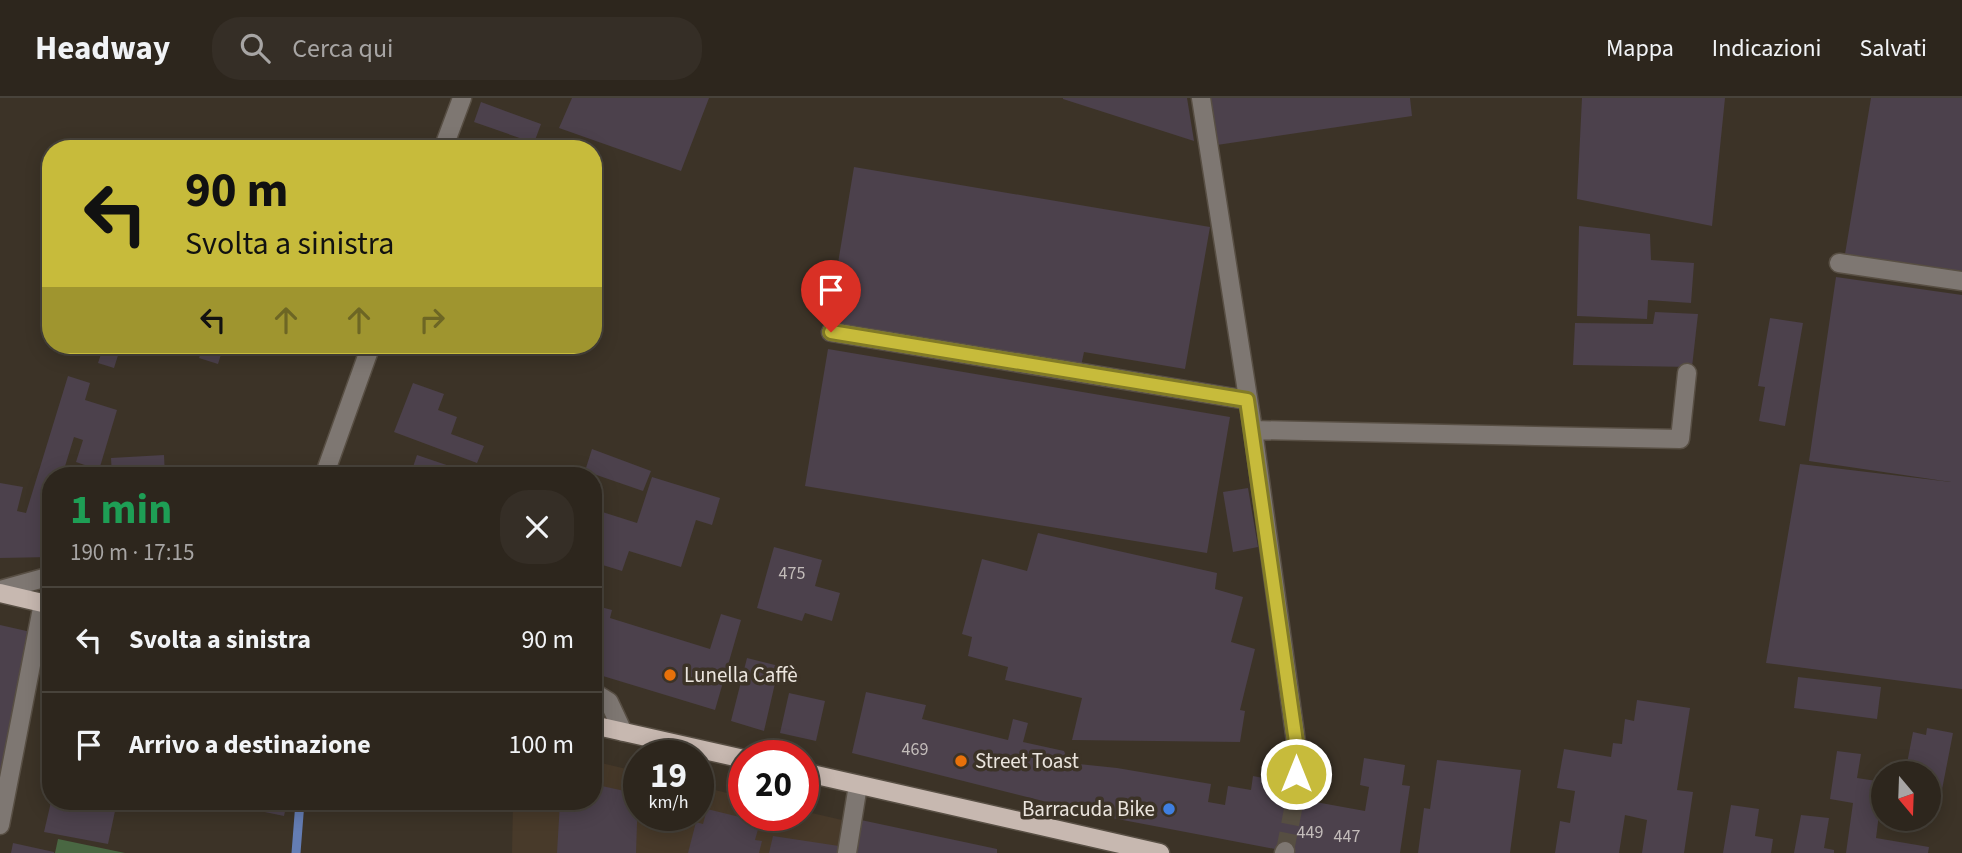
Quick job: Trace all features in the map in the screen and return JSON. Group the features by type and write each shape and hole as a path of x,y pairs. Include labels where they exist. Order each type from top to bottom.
{"main road":[{"path":"0,592 42,603"},
{"path":"602,727 728,755"},
{"path":"819,776 1160,853"}],"street":[{"path":"446,140 462,98"},
{"path":"1201,98 1253,430 1297,749 1295,799"},
{"path":"1839,262 1962,281"},
{"path":"831,332 1247,400"},
{"path":"327,467 369,354"},
{"path":"1253,430 1680,439 1687,373"},
{"path":"0,592 42,579"},
{"path":"0,825 42,628"},
{"path":"602,698 609,702 623,732"},
{"path":"847,853 858,785"}],"shaded area":[{"path":"602,763 623,768 623,831 714,831 714,790 728,793 728,831 819,831 819,815 842,820 838,853 512,853 513,810 602,810"}],"green space":[{"path":"58,839 125,853 55,853"}],"building":[{"path":"572,98 709,98 681,171 602,143 602,140 593,140 559,128"},
{"path":"1187,98 1194,141 1063,99"},
{"path":"1210,98 1410,98 1412,116 1217,145"},
{"path":"1582,98 1725,98 1712,226 1577,199"},
{"path":"1871,98 1962,98 1962,271 1845,254"},
{"path":"481,102 541,124 535,140 525,140 474,122"},
{"path":"854,167 1210,227 1185,369 1084,352 1081,366 828,323"},
{"path":"1579,226 1650,234 1651,260 1694,263 1691,303 1648,300 1647,319 1577,316"},
{"path":"1836,277 1962,295 1962,689 1766,663 1800,464 1951,482 1809,461"},
{"path":"1655,312 1698,314 1692,367 1573,365 1575,323 1653,324"},
{"path":"1770,318 1803,323 1785,426 1759,421 1765,387 1758,386"},
{"path":"828,349 1230,417 1207,553 805,486"},
{"path":"101,354 118,354 114,368 98,363"},
{"path":"200,354 221,354 218,364 199,358"},
{"path":"68,376 90,383 85,400 117,410 100,467 76,462 83,440 74,437 65,467 42,467 42,557 0,558 0,483 23,487 17,511 26,513"},
{"path":"413,383 444,394 438,410 457,417 451,434 484,446 477,463 394,432"},
{"path":"592,449 651,471 643,491 602,477 602,467 586,467"},
{"path":"164,455 165,467 112,467 111,458"},
{"path":"417,455 452,467 413,467"},
{"path":"652,477 720,498 712,525 696,520 681,567 629,551 622,571 602,565 602,512 637,523"},
{"path":"1248,488 1258,547 1233,552 1223,492"},
{"path":"1038,533 1217,573 1215,589 1243,597 1231,642 1255,649 1240,710 1245,711 1240,742 1072,740 1082,698 1005,680 1008,667 968,656 972,637 962,634 982,559 1027,571"},
{"path":"774,547 822,560 815,586 840,593 832,621 805,613 802,621 757,608"},
{"path":"602,607 612,610 610,618 710,649 721,614 741,620 715,710 602,676"},
{"path":"0,625 31,632 1,773 0,773"},
{"path":"747,658 779,666 764,731 731,721"},
{"path":"1798,677 1881,687 1877,719 1794,708"},
{"path":"866,692 926,705 922,719 1008,740 1013,719 1028,723 1023,742 1064,751 1069,763 1211,784 1208,802 1225,805 1228,786 1251,790 1253,776 1279,781 1277,795 1365,811 1369,787 1360,785 1364,758 1405,765 1402,785 1410,786 1400,853 1296,853 1107,817 852,753"},
{"path":"789,693 825,701 816,740 780,733"},
{"path":"1637,700 1690,708 1677,790 1693,792 1684,853 1642,853 1647,820 1625,815 1619,853 1555,853 1560,821 1570,823 1575,791 1557,788 1564,749 1611,757 1613,743 1622,744 1625,719 1634,721"},
{"path":"1927,728 1953,733 1941,795 1941,761 1907,761 1913,732 1926,735"},
{"path":"1837,751 1861,754 1857,778 1871,780 1871,831 1877,831 1876,838 1929,847 1928,853 1846,853 1853,803 1830,799"},
{"path":"1437,760 1521,770 1510,853 1418,853 1424,808 1430,809"},
{"path":"602,786 623,791 623,831 637,831 636,853 557,853 560,810 602,810"},
{"path":"1731,805 1759,809 1755,836 1773,839 1771,853 1723,853"},
{"path":"49,810 115,811 108,844 44,832"},
{"path":"255,810 285,810 284,816"},
{"path":"714,811 728,814 728,831 758,831 755,840 762,841 759,853 688,853 694,831 714,831"},
{"path":"1801,815 1829,818 1824,848 1834,850 1834,853 1794,853"},
{"path":"861,820 997,849 997,853 856,853"},
{"path":"773,836 839,846 838,853 769,853"},
{"path":"13,843 54,852 54,853 11,853"}],"waterway":[{"path":"296,853 299,810"}],"tunnel":[{"path":"1285,851 1295,799"}],"place":[{"name":"Lunella Caffè","path":"670,675"},
{"name":"Street Toast","path":"961,761"},
{"name":"Barracuda Bike","path":"1169,809"}],"route":[{"path":"831,332 1247,400 1297,749 1296,774"}]}
